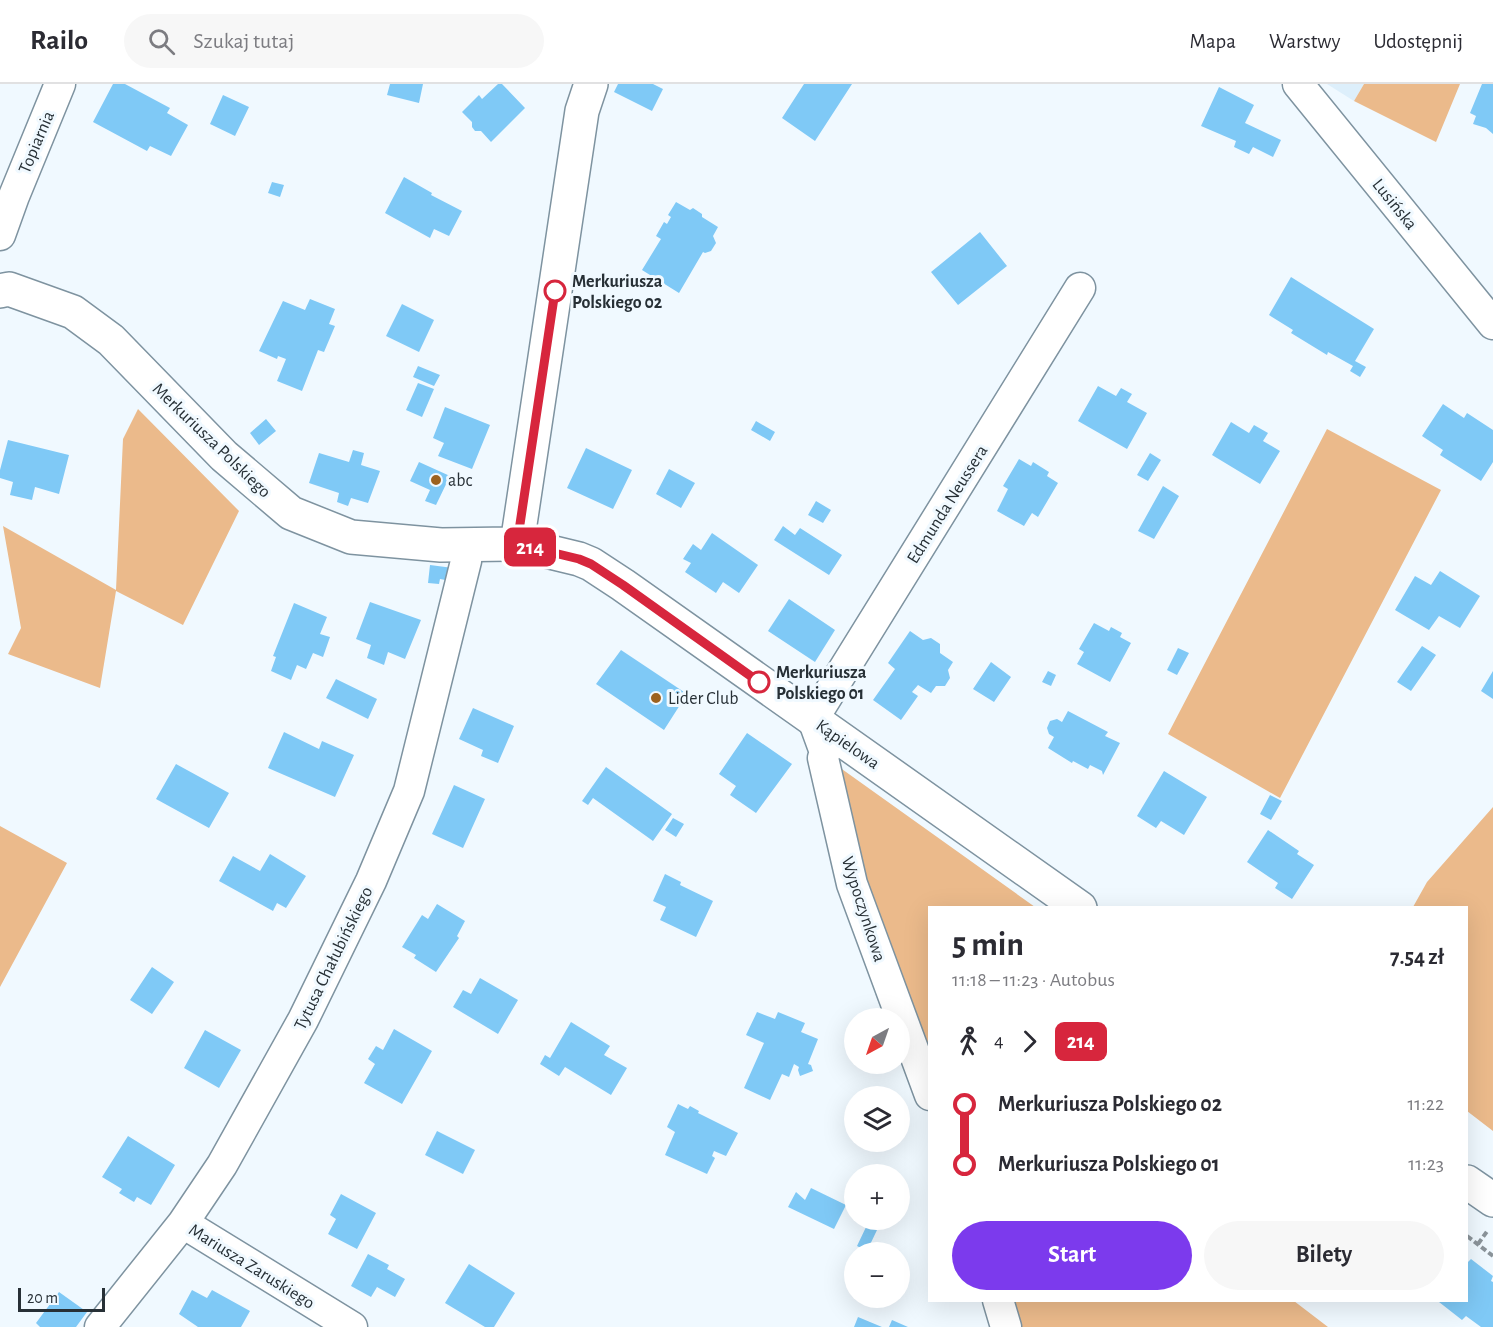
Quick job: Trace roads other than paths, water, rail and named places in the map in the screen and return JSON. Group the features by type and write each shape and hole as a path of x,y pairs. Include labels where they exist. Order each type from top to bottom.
{"street":[{"name":"Topiarnia","path":"0,235 60,84"},
{"path":"517,544 582,111 591,84"},
{"name":"Lusińska","path":"1298,84 1493,324"},
{"name":"Merkuriusza Polskiego","path":"3,287 73,312 111,340 224,456 291,513 351,537 441,545 517,544"},
{"name":"Edmunda Neussera","path":"813,719 1080,288"},
{"name":"Tytusa Chałubińskiego","path":"100,1327 183,1223 222,1165 295,1035 371,881 409,791 466,561 468,544"},
{"name":"Kąpielowa","path":"517,544 591,564 1077,906"},
{"name":"Wypoczynkowa","path":"813,719 825,752 823,758 852,884 928,1090"},
{"path":"1468,1183 1493,1200"},
{"name":"Mariusza Zaruskiego","path":"183,1223 352,1327"},
{"path":"999,1302 1006,1327"}],"place":[{"name":"Merkuriusza Polskiego 02","path":"555,291"},
{"name":"abc","path":"436,480"},
{"name":"Merkuriusza Polskiego 01","path":"759,682"},
{"name":"Lider Club","path":"656,698"}]}
